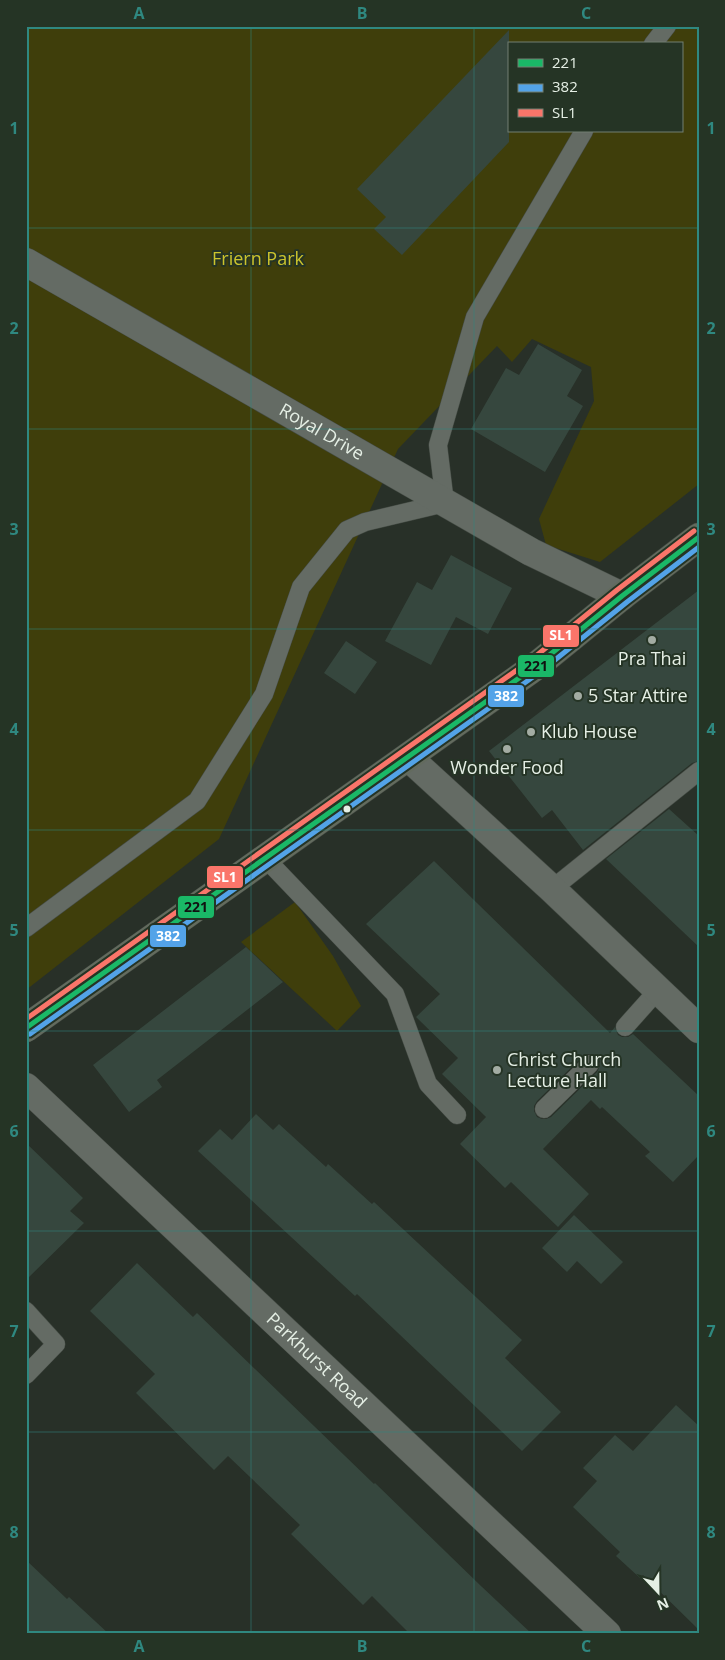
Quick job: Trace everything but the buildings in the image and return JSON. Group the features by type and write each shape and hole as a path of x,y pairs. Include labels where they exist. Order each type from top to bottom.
{"main road":[{"path":"26,1028 409,758 536,666 622,596 699,537"}],"street":[{"name":"Royal Drive","path":"26,262 531,552 622,596"},
{"path":"409,758 552,889 699,1029"},
{"name":"Parkhurst Road","path":"26,1088 607,1634"}],"lane":[{"path":"655,42 668,26"},
{"path":"26,928 196,800 264,694 301,587 347,530 365,522 445,503 438,445 475,317 583,132"},
{"path":"552,889 699,771"},
{"path":"266,859 395,994 428,1084 457,1116"},
{"path":"625,1027 658,990"},
{"path":"544,1109 590,1064"},
{"path":"26,1311 56,1344 26,1374"}],"green space":[{"name":"Friern Park","path":"26,26 699,26 699,484 600,562 546,545 539,519 594,401 591,367 532,339 512,362 497,346 398,449 219,839 26,990"},
{"path":"295,902 333,956 361,1006 337,1031 241,942"}],"transit line":[{"name":"SL1","path":"26,1019 531,660 617,590 694,531"},
{"name":"221","path":"26,1028 536,666 622,596 699,537"},
{"name":"382","path":"30,1034 540,672 699,547"}],"place":[{"name":"Pra Thai","path":"652,640"},
{"name":"5 Star Attire","path":"578,696"},
{"name":"Klub House","path":"531,732"},
{"name":"Wonder Food","path":"507,749"},
{"name":"Christ Church Lecture Hall","path":"497,1070"}]}
